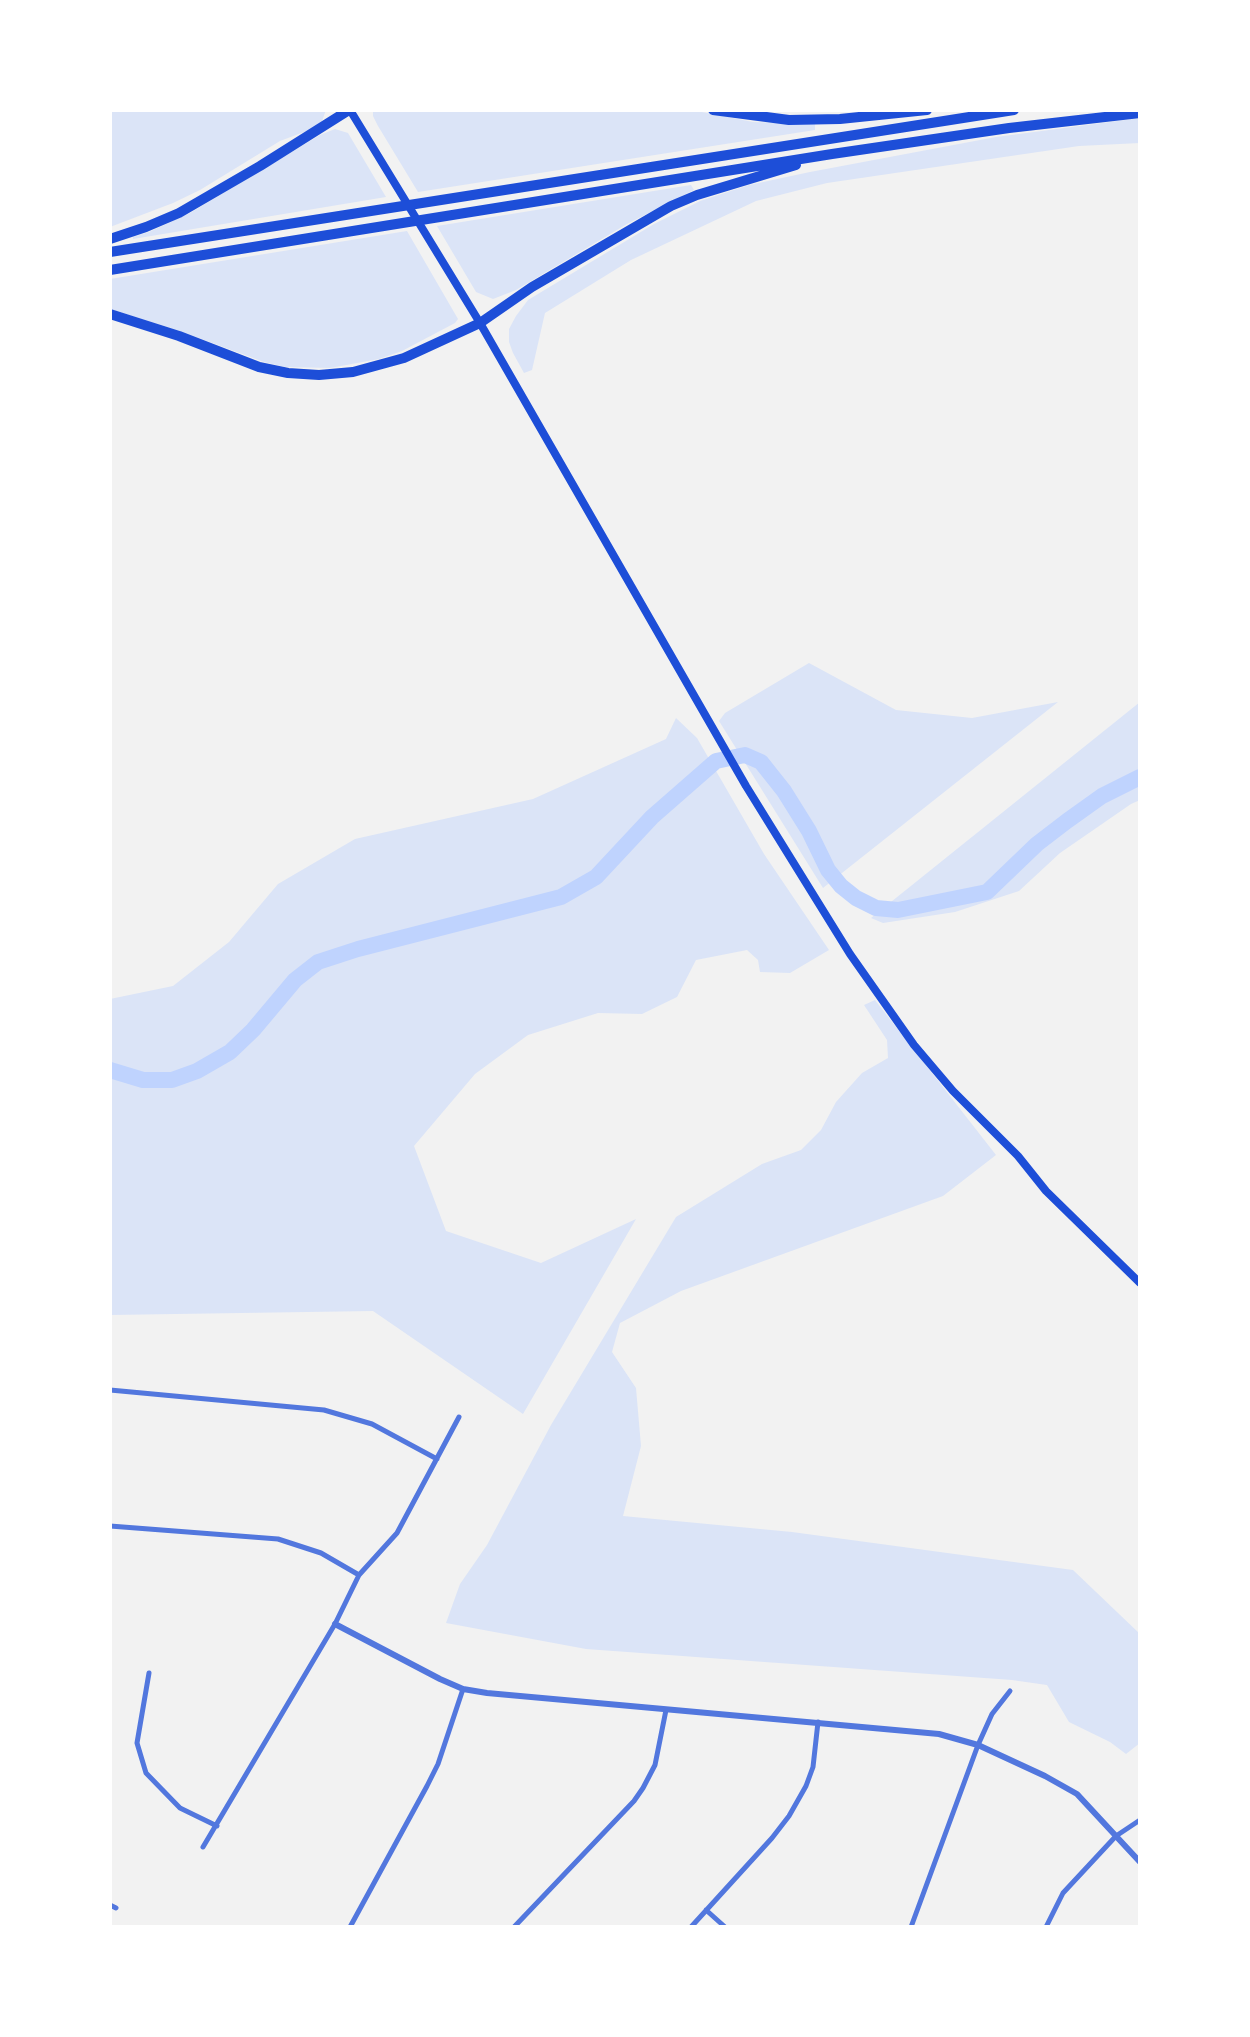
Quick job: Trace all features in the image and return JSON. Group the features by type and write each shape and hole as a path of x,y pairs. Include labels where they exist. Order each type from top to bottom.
{"highway":[{"path":"110,239 179,213 350,110"},
{"path":"713,110 789,120 840,119 927,110"},
{"path":"110,252 1014,110"},
{"path":"110,270 832,154 1009,128 1140,113"},
{"path":"110,314 168,332 259,367 288,373 319,375 353,373 404,358 480,323 533,287 671,206 697,195 832,154"}],"main road":[{"path":"350,110 480,323 746,786 843,943 914,1045 953,1091 1018,1156 1046,1191 1140,1283"}],"street":[{"path":"110,1390 324,1410 372,1424 437,1459"},
{"path":"203,1847 335,1624 359,1575 397,1533 459,1417"},
{"path":"110,1526 278,1539 321,1553 359,1575"},
{"path":"335,1624 463,1689 514,1696 939,1734 978,1745 1077,1794 1140,1862"},
{"path":"149,1673 137,1743 146,1773 180,1808 217,1826"},
{"path":"350,1927 438,1764 463,1689"},
{"path":"911,1927 978,1745 992,1714 1010,1690"},
{"path":"514,1927 634,1801 655,1765 666,1710"},
{"path":"691,1927 789,1816 806,1786 813,1766 818,1722"},
{"path":"1046,1927 1063,1893 1116,1836 1140,1820"},
{"path":"706,1910 725,1927"}],"shaded area":[{"path":"110,110 326,110 322,121 312,129 280,141 200,190 110,227"},
{"path":"373,110 692,110 753,122 815,124 815,130 418,192 378,126"},
{"path":"1140,118 1140,143 1079,146 827,183 756,201 631,260 545,313 532,370 524,373 513,353 509,342 509,329 528,300 654,224 700,201 749,185 810,172 996,137"},
{"path":"335,129 348,133 386,197 133,239 190,213 320,135"},
{"path":"691,185 694,190 627,224 516,290 493,299 476,292 437,226"},
{"path":"407,231 458,319 402,351 379,359 330,368 285,367 110,309 110,279"},
{"path":"809,663 896,710 972,718 1058,702 823,888 719,721 725,713"},
{"path":"1140,702 1140,800 1060,853 1019,891 955,912 883,923 871,918"},
{"path":"676,718 697,738 764,854 829,950 790,973 760,972 758,960 747,950 696,960 677,997 642,1014 598,1013 528,1035 475,1074 414,1146 446,1231 541,1263 636,1219 523,1414 373,1311 110,1315 110,999 173,986 229,942 278,884 355,839 533,799 666,739"},
{"path":"875,1000 996,1155 943,1196 681,1291 620,1323 612,1352 636,1388 641,1446 623,1516 792,1532 1073,1570 1140,1634 1140,1743 1126,1754 1110,1742 1069,1722 1047,1685 1012,1680 586,1649 446,1623 460,1584 487,1545 551,1425 676,1217 762,1164 801,1150 821,1130 836,1102 862,1073 888,1058 887,1040 864,1005"}],"waterway":[{"path":"110,1070 143,1080 172,1080 197,1071 230,1052 253,1030 295,980 318,962 358,949 561,897 596,877 652,817 716,761 745,755 761,762 784,791 809,831 828,870 841,886 856,898 876,908 898,910 987,892 1037,844 1067,821 1102,796 1140,777"}]}
